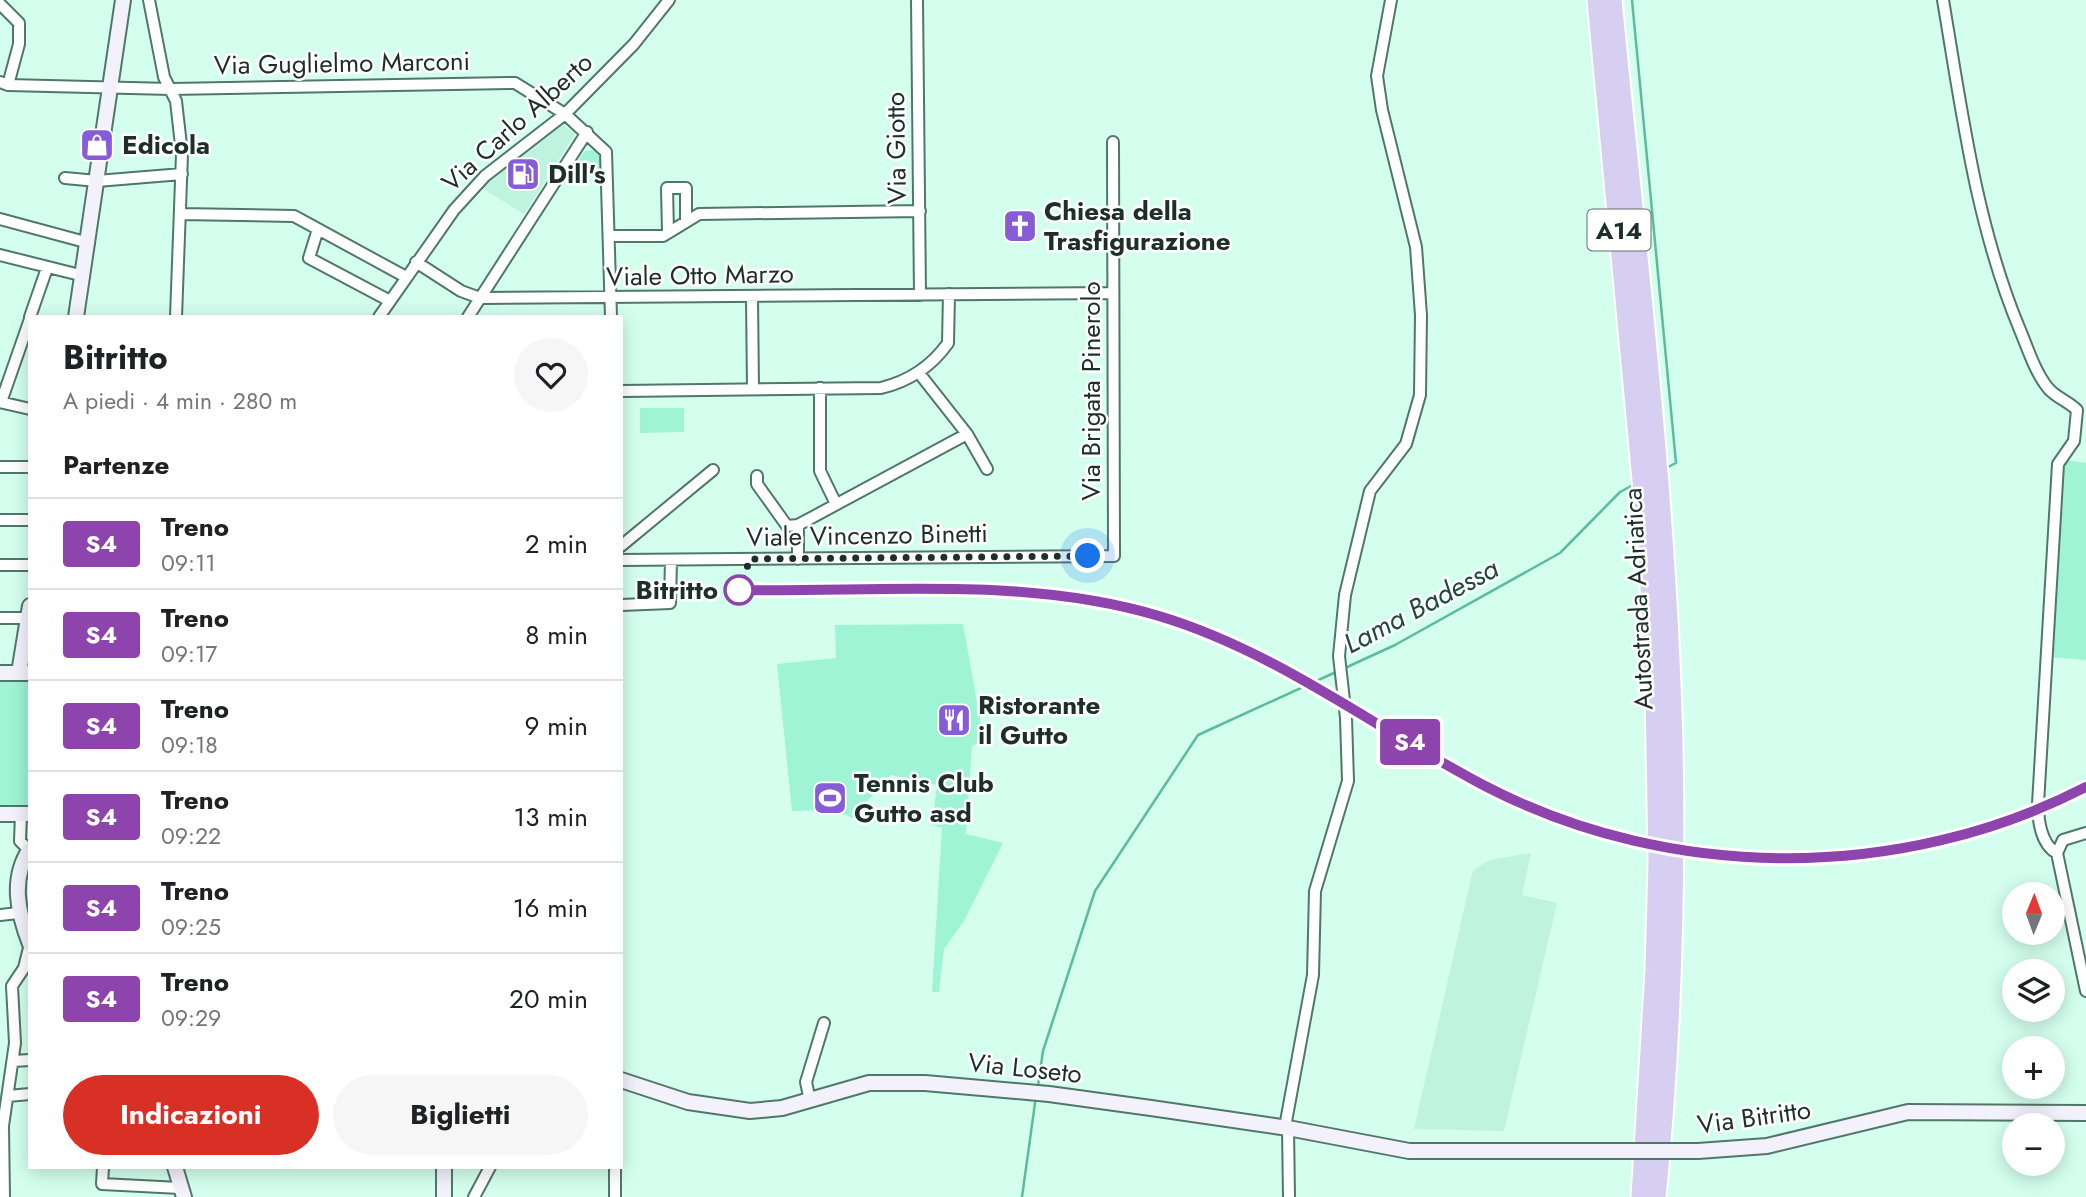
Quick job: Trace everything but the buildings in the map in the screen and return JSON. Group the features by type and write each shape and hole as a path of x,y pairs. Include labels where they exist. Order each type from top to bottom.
{"highway":[{"name":"Autostrada Adriatica","path":"1597,0 1648,459"},
{"name":"Autostrada Adriatica","path":"1612,0 1674,807 1670,990 1656,1197"},
{"name":"Autostrada Adriatica","path":"1641,1197 1651,1065 1658,863 1655,543"}],"main road":[{"path":"76,315 123,0"},
{"path":"0,673 25,673 28,629"},
{"path":"0,814 25,814"},
{"path":"28,853 20,869 22,907 28,935"},
{"name":"Via Loseto","path":"623,1081 688,1102 720,1108 766,1110 810,1101 869,1083 1049,1094 1287,1128 1359,1143 1427,1152"},
{"name":"Via Bitritto","path":"1427,1152 1698,1151 1767,1146 1908,1112 2086,1113"},
{"path":"176,1169 182,1192"},
{"path":"444,1169 444,1197"}],"street":[{"path":"149,0 164,77 176,100 182,174 176,315"},
{"name":"Via Carlo Alberto","path":"380,315 454,209 485,176 565,114 634,44 668,0"},
{"name":"Via Giotto","path":"917,0 920,295"},
{"path":"1289,1197 1287,1128 1313,975 1315,891 1348,781 1346,718 1339,656 1345,594 1370,491 1406,444 1420,395 1420,315 1416,247 1382,110 1377,76 1391,0"},
{"path":"1943,0 1980,213 1997,275 2039,374 2050,390 2077,410 2074,441 2058,464 2038,787 2041,829 2052,852 2057,853"},
{"path":"0,4 19,23 19,44 0,94"},
{"name":"Via Guglielmo Marconi","path":"4,83 111,89 515,83 565,114 606,152 611,315"},
{"path":"469,315 587,132"},
{"name":"Via Brigata Pinerolo","path":"1113,142 1114,556"},
{"path":"65,178 97,181 182,174"},
{"path":"668,233 667,188 686,188 686,221"},
{"path":"610,236 663,236 699,214 920,211"},
{"path":"180,214 293,216 406,277"},
{"path":"0,219 89,243"},
{"path":"318,229 309,258 390,301"},
{"path":"0,255 83,276"},
{"path":"416,262 461,291 480,298"},
{"path":"31,315 47,268"},
{"name":"Viale Otto Marzo","path":"480,298 1113,293"},
{"path":"623,391 881,388 900,383 919,373 948,343 949,294"},
{"path":"752,297 753,389"},
{"path":"28,324 0,402 28,409"},
{"path":"16,357 28,360"},
{"path":"919,373 967,434 987,469"},
{"path":"820,388 820,471 836,503"},
{"path":"757,476 757,484 787,526 798,524 967,434"},
{"path":"0,467 28,467"},
{"path":"623,544 713,470"},
{"path":"0,520 28,520"},
{"path":"798,524 798,559"},
{"name":"Viale Vincenzo Binetti","path":"623,560 1114,556"},
{"path":"623,605 670,603 671,560"},
{"path":"0,565 28,565"},
{"path":"0,618 28,614"},
{"path":"25,814 20,841 28,850"},
{"path":"2086,833 2063,840 2057,853 2086,992"},
{"path":"0,915 22,907"},
{"path":"4,1197 1,1169 3,1126 8,1096 8,1066 15,1043 12,986 27,961"},
{"path":"810,1101 806,1082 824,1023"},
{"path":"8,1066 28,1061"},
{"path":"8,1096 28,1094"},
{"path":"103,1169 102,1184 182,1192"},
{"path":"474,1197 488,1169"},
{"path":"615,1169 615,1197"}],"shaded area":[{"name":"Dill's","path":"562,123 575,134 524,214 480,187"},
{"path":"595,150 601,156 601,171 573,169 585,151"},
{"path":"640,408 684,408 684,432 640,433"},
{"path":"2064,460 2086,463 2086,660 2050,657"},
{"name":"Tennis Club Gutto asd","path":"963,624 984,741 972,746 966,834 1003,843 964,921 944,949 939,992 932,992 942,828 932,825 937,785 891,775 852,818 836,810 792,811 777,664 836,658 835,625"},
{"path":"0,682 28,682 28,808 0,807"},
{"path":"1531,853 1522,895 1557,903 1504,1131 1414,1129 1473,870 1490,860"}],"waterway":[{"name":"Lama Badessa","path":"1632,0 1676,463 1666,468"},
{"name":"Lama Badessa","path":"1345,668 1395,645 1560,553 1620,492 1635,484"},
{"name":"Lama Badessa","path":"1038,1086 1043,1051 1095,891 1198,735 1336,672"},
{"name":"Lama Badessa","path":"1022,1197 1036,1096"}],"railway":[{"path":"733,590 1001,590 1054,594 1159,616 1246,650 1287,671 1446,765 1487,787 1558,818 1633,840 1709,854 1786,858 1864,854 1940,841 2015,818 2086,787"}],"train":[{"name":"S4","path":"733,590 1018,591 1085,599 1156,615 1208,633 1276,663 1488,788 1521,803 1589,828 1652,845 1706,853 1746,858 1832,858 1885,852 1994,825 2086,787"}],"place":[{"name":"Edicola","path":"97,145"},
{"name":"Dill's","path":"523,174"},
{"name":"Chiesa della Trasfigurazione","path":"1020,226"},
{"name":"Bitritto","path":"739,590"},
{"name":"Ristorante il Gutto","path":"954,720"},
{"name":"Tennis Club Gutto asd","path":"830,798"}],"route":[{"path":"739,590 750,559 1088,556"}]}
